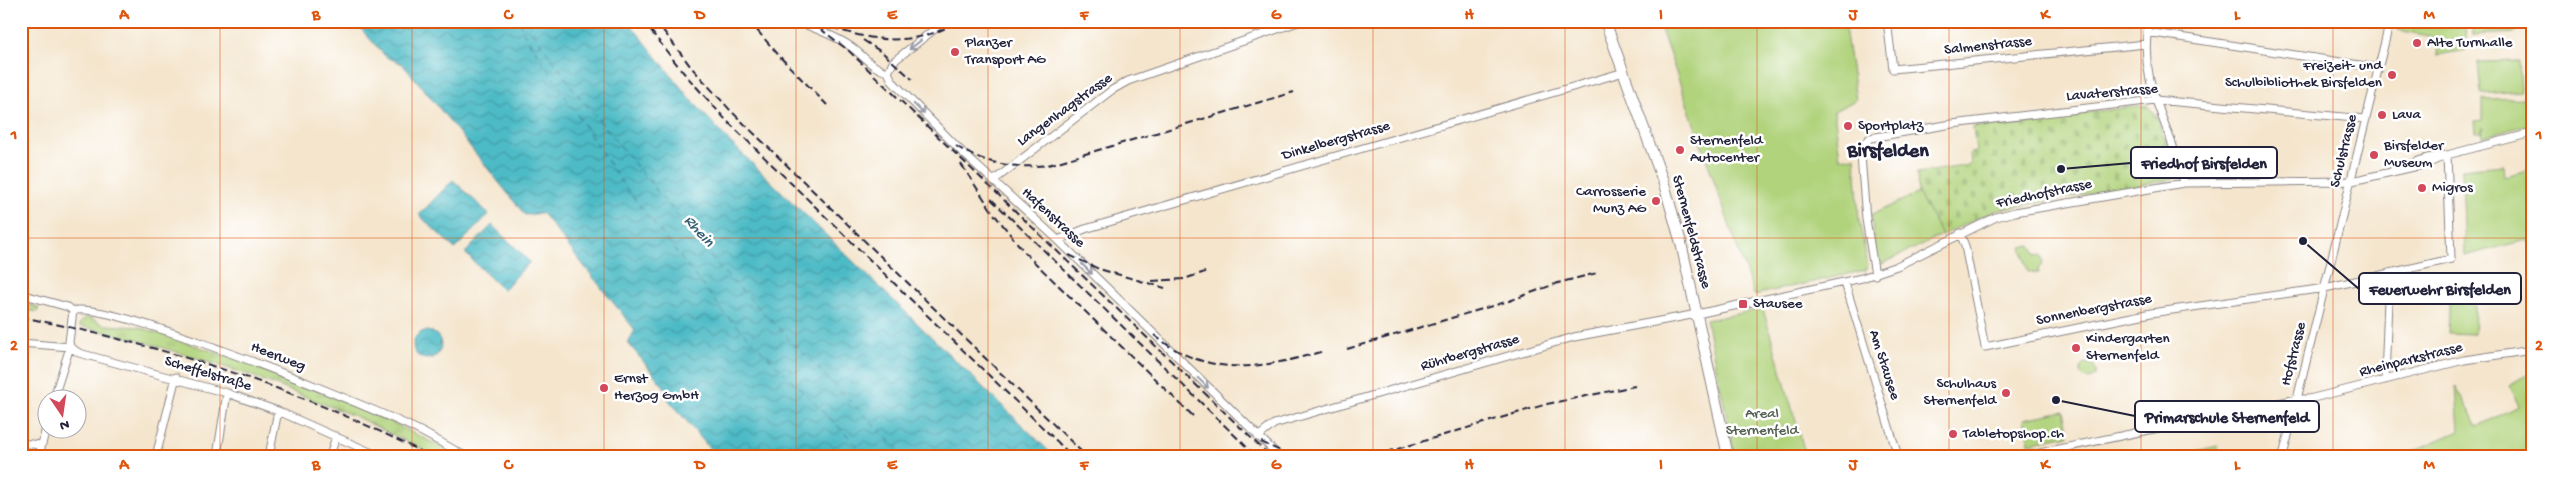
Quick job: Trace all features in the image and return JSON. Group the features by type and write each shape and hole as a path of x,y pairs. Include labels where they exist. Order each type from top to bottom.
{"street":[{"name":"Hafenstrasse","path":"797,21 850,46 880,70 888,72 892,81 993,181 1058,240 1279,456"},
{"path":"888,72 894,62 945,21"},
{"name":"Langenhagstrasse","path":"993,181 1112,90 1128,81 1301,21"},
{"name":"Sternenfeldstrasse","path":"1604,21 1664,184 1681,243 1728,456"},
{"name":"Salmenstrasse","path":"1887,21 1893,69 2146,44"},
{"path":"2149,21 2146,44 2147,70 2155,100 2184,184"},
{"name":"Schulstrasse","path":"2325,288 2390,21"},
{"path":"2147,32 2379,68"},
{"name":"Dinkelbergstrasse","path":"1058,240 1085,229 1624,72"},
{"name":"Lavaterstrasse","path":"1875,274 1866,219 1861,156 1864,142 1898,131 2155,100 2366,119"},
{"name":"Friedhofstrasse","path":"1697,314 1844,283 1875,274 1996,217 2015,212 2184,184 2352,180 2429,164 2447,155 2532,133"},
{"path":"2325,288 2451,259 2447,155"},
{"name":"Sonnenbergstrasse","path":"1960,234 1965,246 1985,347 2151,313 2325,288"},
{"path":"2385,380 2389,273"},
{"name":"Am Stausee","path":"1844,283 1898,456"},
{"name":"Hofstrasse","path":"2283,456 2325,288"},
{"name":"Heerweg","path":"21,294 68,307 73,313 79,309 100,313 197,341 345,398 418,430 465,456"},
{"path":"56,390 70,347 73,313"},
{"name":"Rührbergstrasse","path":"1258,437 1274,424 1574,337 1697,314"},
{"name":"Scheffelstraße","path":"21,343 70,347 79,353 227,393 278,411 379,456"},
{"name":"Rheinparkstrasse","path":"2297,399 2309,399 2490,355 2532,350"},
{"path":"156,456 176,378"},
{"path":"216,456 227,393"},
{"path":"2026,456 2297,399"},
{"path":"270,456 278,411"},
{"path":"330,456 336,436"},
{"path":"39,456 43,440"},
{"path":"21,442 42,445"}],"green space":[{"path":"1658,21 1844,21 1856,100 1834,111 1840,158 1855,157 1859,220 1868,266 1866,270 1754,295"},
{"path":"2400,21 2466,21 2467,50 2437,55 2438,38 2398,30"},
{"path":"2473,21 2519,21 2516,33 2473,35"},
{"path":"2519,61 2521,91 2481,94 2478,62"},
{"path":"2532,98 2532,124 2483,137 2482,127 2482,133 2476,133 2475,121 2482,120 2482,99"},
{"path":"2147,105 2156,116 2176,170 2177,175 2174,179 1992,212 1942,235 1918,193 1917,173 1971,165 1970,153 1976,152 1973,127"},
{"path":"2503,165 2504,176 2528,170 2530,182 2532,182 2532,242 2528,243 2526,240 2465,256 2462,169"},
{"path":"1918,193 1942,235 1882,264 1877,264 1871,215"},
{"path":"2031,245 2036,256 2041,255 2043,263 2038,269 2039,273 2028,272 2021,247"},
{"path":"2450,284 2476,285 2474,334 2448,333"},
{"path":"21,301 39,308 37,312 21,309"},
{"name":"Areal Sternenfeld","path":"1763,309 1806,456 1735,456 1706,320"},
{"path":"87,317 105,325 139,327 284,375 356,405 460,456 436,456 357,417 250,375 132,338 79,326 80,322"},
{"path":"2085,363 2091,363 2096,368 2094,377 2085,379 2080,374 2080,368"},
{"path":"2532,373 2532,456 2402,456 2459,431 2456,386 2478,426 2519,406 2508,385"},
{"path":"2064,411 2069,435 2029,443 2024,419"},
{"path":"2218,446 2220,456 2191,456 2191,452"}],"water":[{"name":"Rhein","path":"354,21 628,21 687,95 727,139 1054,456 716,456 668,399 671,395 628,343 635,330 542,213 525,215 401,63 386,57"},
{"path":"453,180 489,214 455,249 419,215"},
{"path":"492,225 530,262 503,290 465,253"},
{"path":"427,331 437,335 441,345 437,355 427,359 417,355 413,345 417,335"}],"ferry route":[{"path":"519,21 524,33 621,182 726,315 868,456"},
{"path":"530,21 534,34 575,91 719,267 904,456"}],"railway":[{"path":"643,21 683,72 726,120 1072,456"},
{"path":"656,21 691,67 731,111 1086,456"},
{"path":"749,21 782,59 827,105"},
{"path":"810,21 848,50 1270,456"},
{"path":"832,27 864,36 896,39 928,35 958,21"},
{"path":"863,40 883,53 912,79"},
{"path":"956,146 978,157 1000,164 1048,165 1294,92"},
{"path":"961,164 994,214 1026,254 1193,416"},
{"path":"991,199 1256,456"},
{"path":"1069,255 1099,269 1165,288"},
{"path":"1152,281 1184,279 1205,272"},
{"path":"1347,349 1509,301 1558,283 1597,273"},
{"path":"21,317 127,341 230,372 331,410 430,456"},
{"path":"1154,335 1195,359 1215,364 1236,366 1279,362 1324,351"},
{"path":"1374,456 1547,404 1635,386"},
{"path":"1261,442 1291,456"}],"place":[{"name":"Alte Turnhalle","path":"2417,43"},
{"name":"Planzer Transport AG","path":"955,52"},
{"name":"Freizeit- und Schulbibliothek Birsfelden","path":"2392,75"},
{"name":"Lava","path":"2382,115"},
{"name":"Sportplatz","path":"1848,126"},
{"name":"Sternenfeld Autocenter","path":"1680,150"},
{"name":"Birsfelder Museum","path":"2374,155"},
{"name":"Friedhof Birsfelden","path":"2061,169"},
{"name":"Migros","path":"2422,188"},
{"name":"Carrosserie Munz AG","path":"1656,201"},
{"name":"Feuerwehr Birsfelden","path":"2303,241"},
{"name":"Stausee","path":"1743,304"},
{"name":"Kindergarten Sternenfeld","path":"2076,348"},
{"name":"Ernst Herzog GmbH","path":"604,388"},
{"name":"Schulhaus Sternenfeld","path":"2006,393"},
{"name":"Primarschule Sternenfeld","path":"2056,400"},
{"name":"Tabletopshop.ch","path":"1953,434"}],"district":[{"name":"Birsfelden","path":"1888,152"}]}
